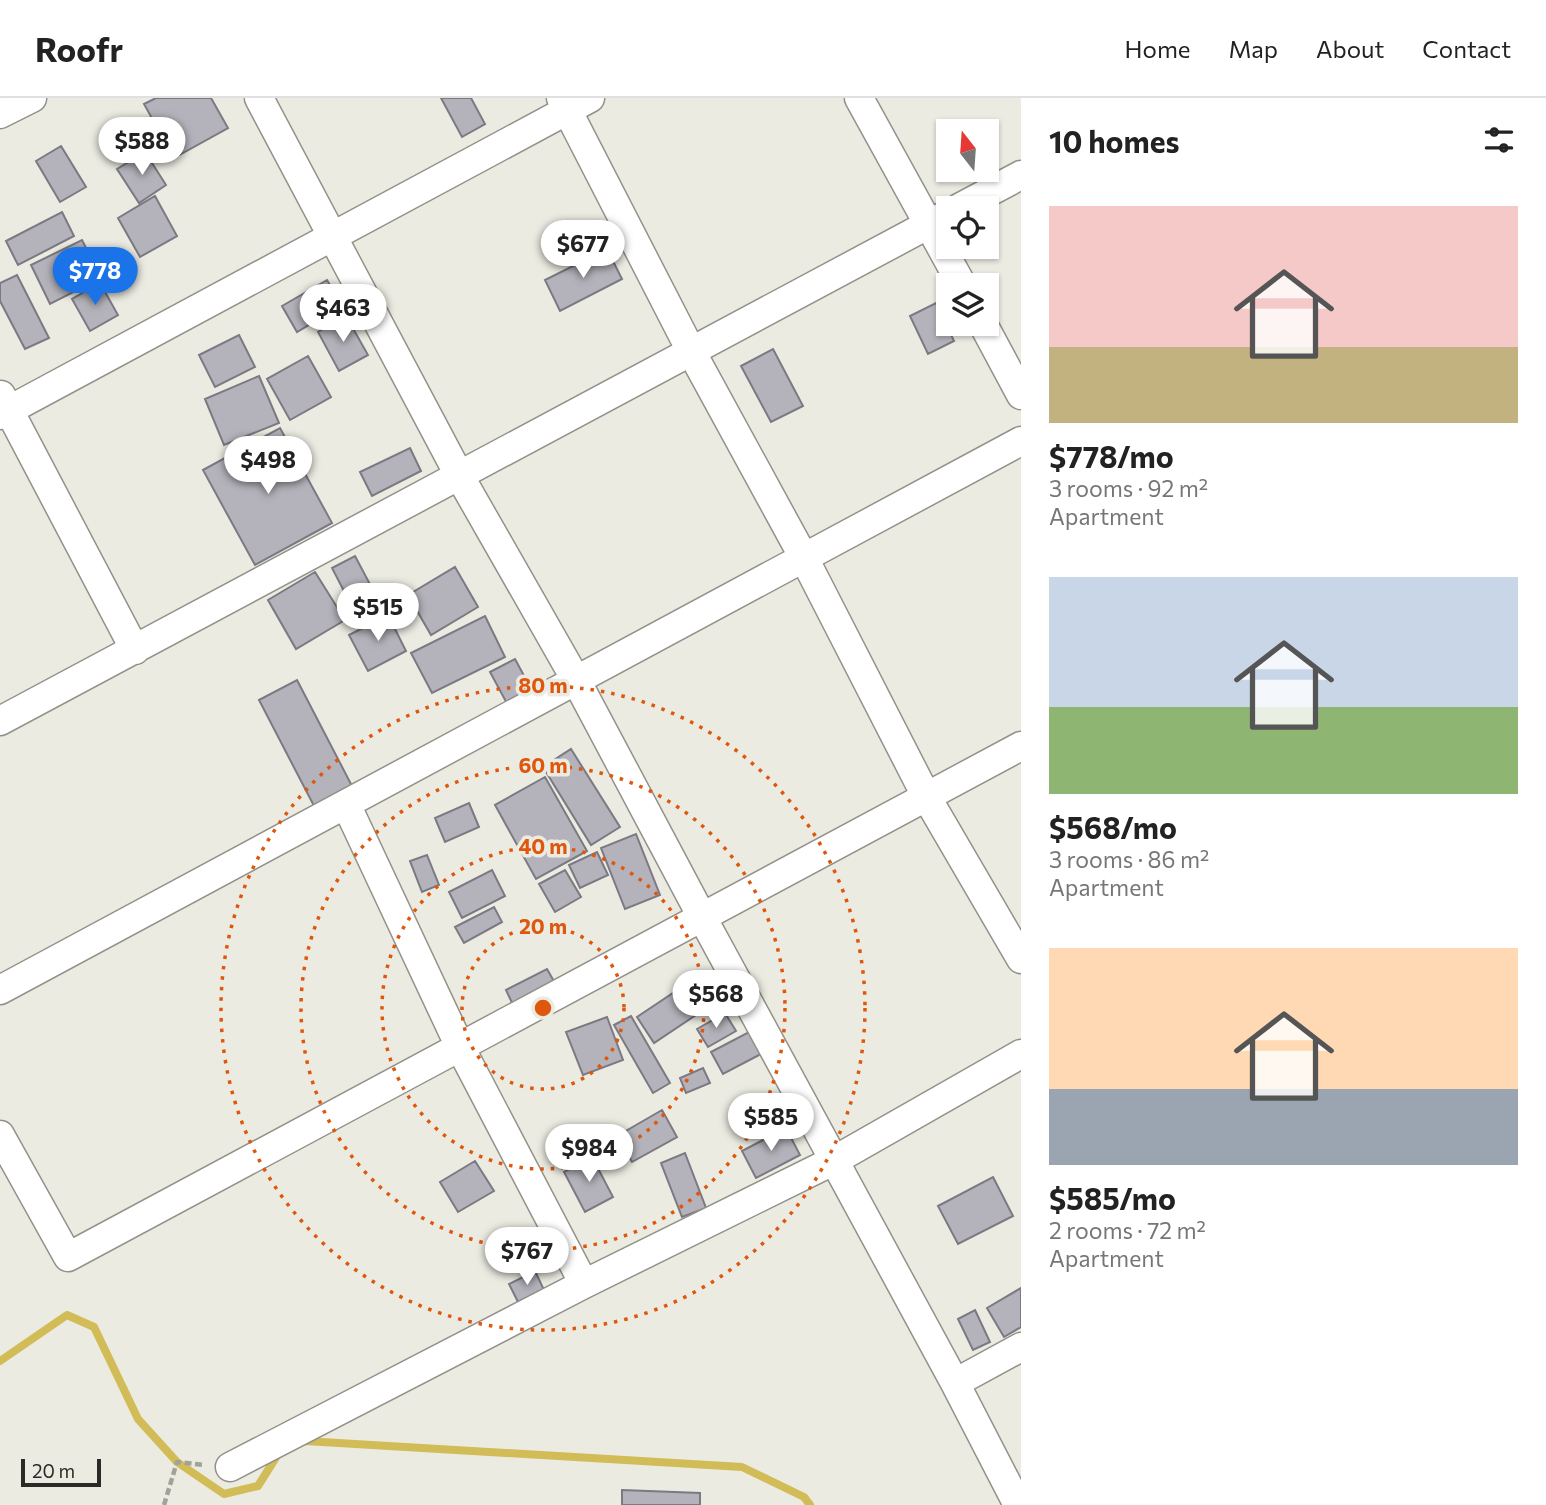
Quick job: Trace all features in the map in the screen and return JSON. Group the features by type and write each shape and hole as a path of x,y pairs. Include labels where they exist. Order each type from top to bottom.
{"street":[{"path":"0,114 32,98"},
{"path":"259,98 459,475 576,680 1018,1505"},
{"path":"859,98 936,214"},
{"path":"135,650 3,406 333,236 573,102 691,351 804,558 926,796 1021,959"},
{"path":"982,196 1021,175"},
{"path":"0,721 936,221"},
{"path":"989,336 1021,396"},
{"path":"0,990 1021,441"},
{"path":"0,1135 68,1257 1021,746"},
{"path":"346,804 460,1046 584,1284"},
{"path":"230,1467 584,1284 835,1160 1021,1054"},
{"path":"955,1383 1021,1347"}],"path":[{"path":"164,1505 177,1462 230,1467"}],"building":[{"path":"156,98 211,98 228,128 174,158 144,104"},
{"path":"441,98 471,98 485,124 462,137"},
{"path":"61,146 86,187 60,202 36,161"},
{"path":"145,152 166,185 139,203 117,169"},
{"path":"155,196 177,236 140,257 118,218"},
{"path":"62,212 74,236 18,265 6,241"},
{"path":"82,240 101,278 50,304 31,265"},
{"path":"607,249 622,279 560,311 545,280"},
{"path":"17,275 49,338 25,349 0,301 0,283"},
{"path":"327,280 342,305 297,332 282,306"},
{"path":"100,283 118,315 90,331 72,299"},
{"path":"936,303 936,336 952,336 954,341 928,354 910,316"},
{"path":"346,316 368,355 339,371 318,332"},
{"path":"239,335 255,367 215,387 199,355"},
{"path":"773,349 803,406 771,422 741,366"},
{"path":"308,356 331,397 290,420 267,379"},
{"path":"259,376 279,423 224,445 205,399"},
{"path":"280,428 332,523 255,565 203,470"},
{"path":"410,448 421,471 372,496 360,472"},
{"path":"355,556 382,607 359,620 332,568"},
{"path":"455,567 478,607 431,635 408,595"},
{"path":"315,572 345,620 296,649 268,600"},
{"path":"388,615 406,651 368,671 349,635"},
{"path":"485,616 505,657 432,693 411,653"},
{"path":"515,659 535,696 510,709 490,672"},
{"path":"297,680 352,786 314,806 259,700"},
{"path":"571,749 620,827 591,845 543,767"},
{"path":"545,777 587,851 536,879 495,805"},
{"path":"469,803 479,827 445,842 435,818"},
{"path":"636,834 660,895 625,909 601,848"},
{"path":"597,852 608,875 580,888 569,865"},
{"path":"427,855 439,885 422,892 410,861"},
{"path":"492,870 505,896 462,918 449,892"},
{"path":"565,870 581,897 555,912 539,884"},
{"path":"494,907 502,922 464,943 455,927"},
{"path":"547,969 555,983 513,1005 506,990"},
{"path":"700,975 717,1001 654,1043 637,1017"},
{"path":"725,1013 736,1031 708,1047 697,1029"},
{"path":"631,1016 670,1083 653,1093 614,1025"},
{"path":"607,1017 623,1060 583,1075 566,1032"},
{"path":"749,1032 761,1054 723,1074 711,1052"},
{"path":"703,1068 710,1083 686,1093 680,1078"},
{"path":"662,1110 677,1137 632,1162 617,1136"},
{"path":"786,1128 800,1155 756,1178 742,1151"},
{"path":"685,1153 706,1208 682,1217 661,1163"},
{"path":"592,1157 613,1197 585,1212 564,1172"},
{"path":"475,1161 494,1191 458,1212 440,1182"},
{"path":"993,1177 1013,1216 958,1244 938,1206"},
{"path":"535,1271 544,1290 518,1302 509,1284"},
{"path":"1021,1288 1021,1327 1004,1337 987,1308"},
{"path":"975,1310 990,1342 973,1350 958,1319"},
{"path":"622,1490 700,1493 700,1505 622,1505"}],"waterway":[{"path":"0,1361 67,1315 94,1327 138,1419 177,1462 224,1494 258,1486 280,1451"},
{"path":"302,1442 742,1467 804,1497 810,1505"}]}
